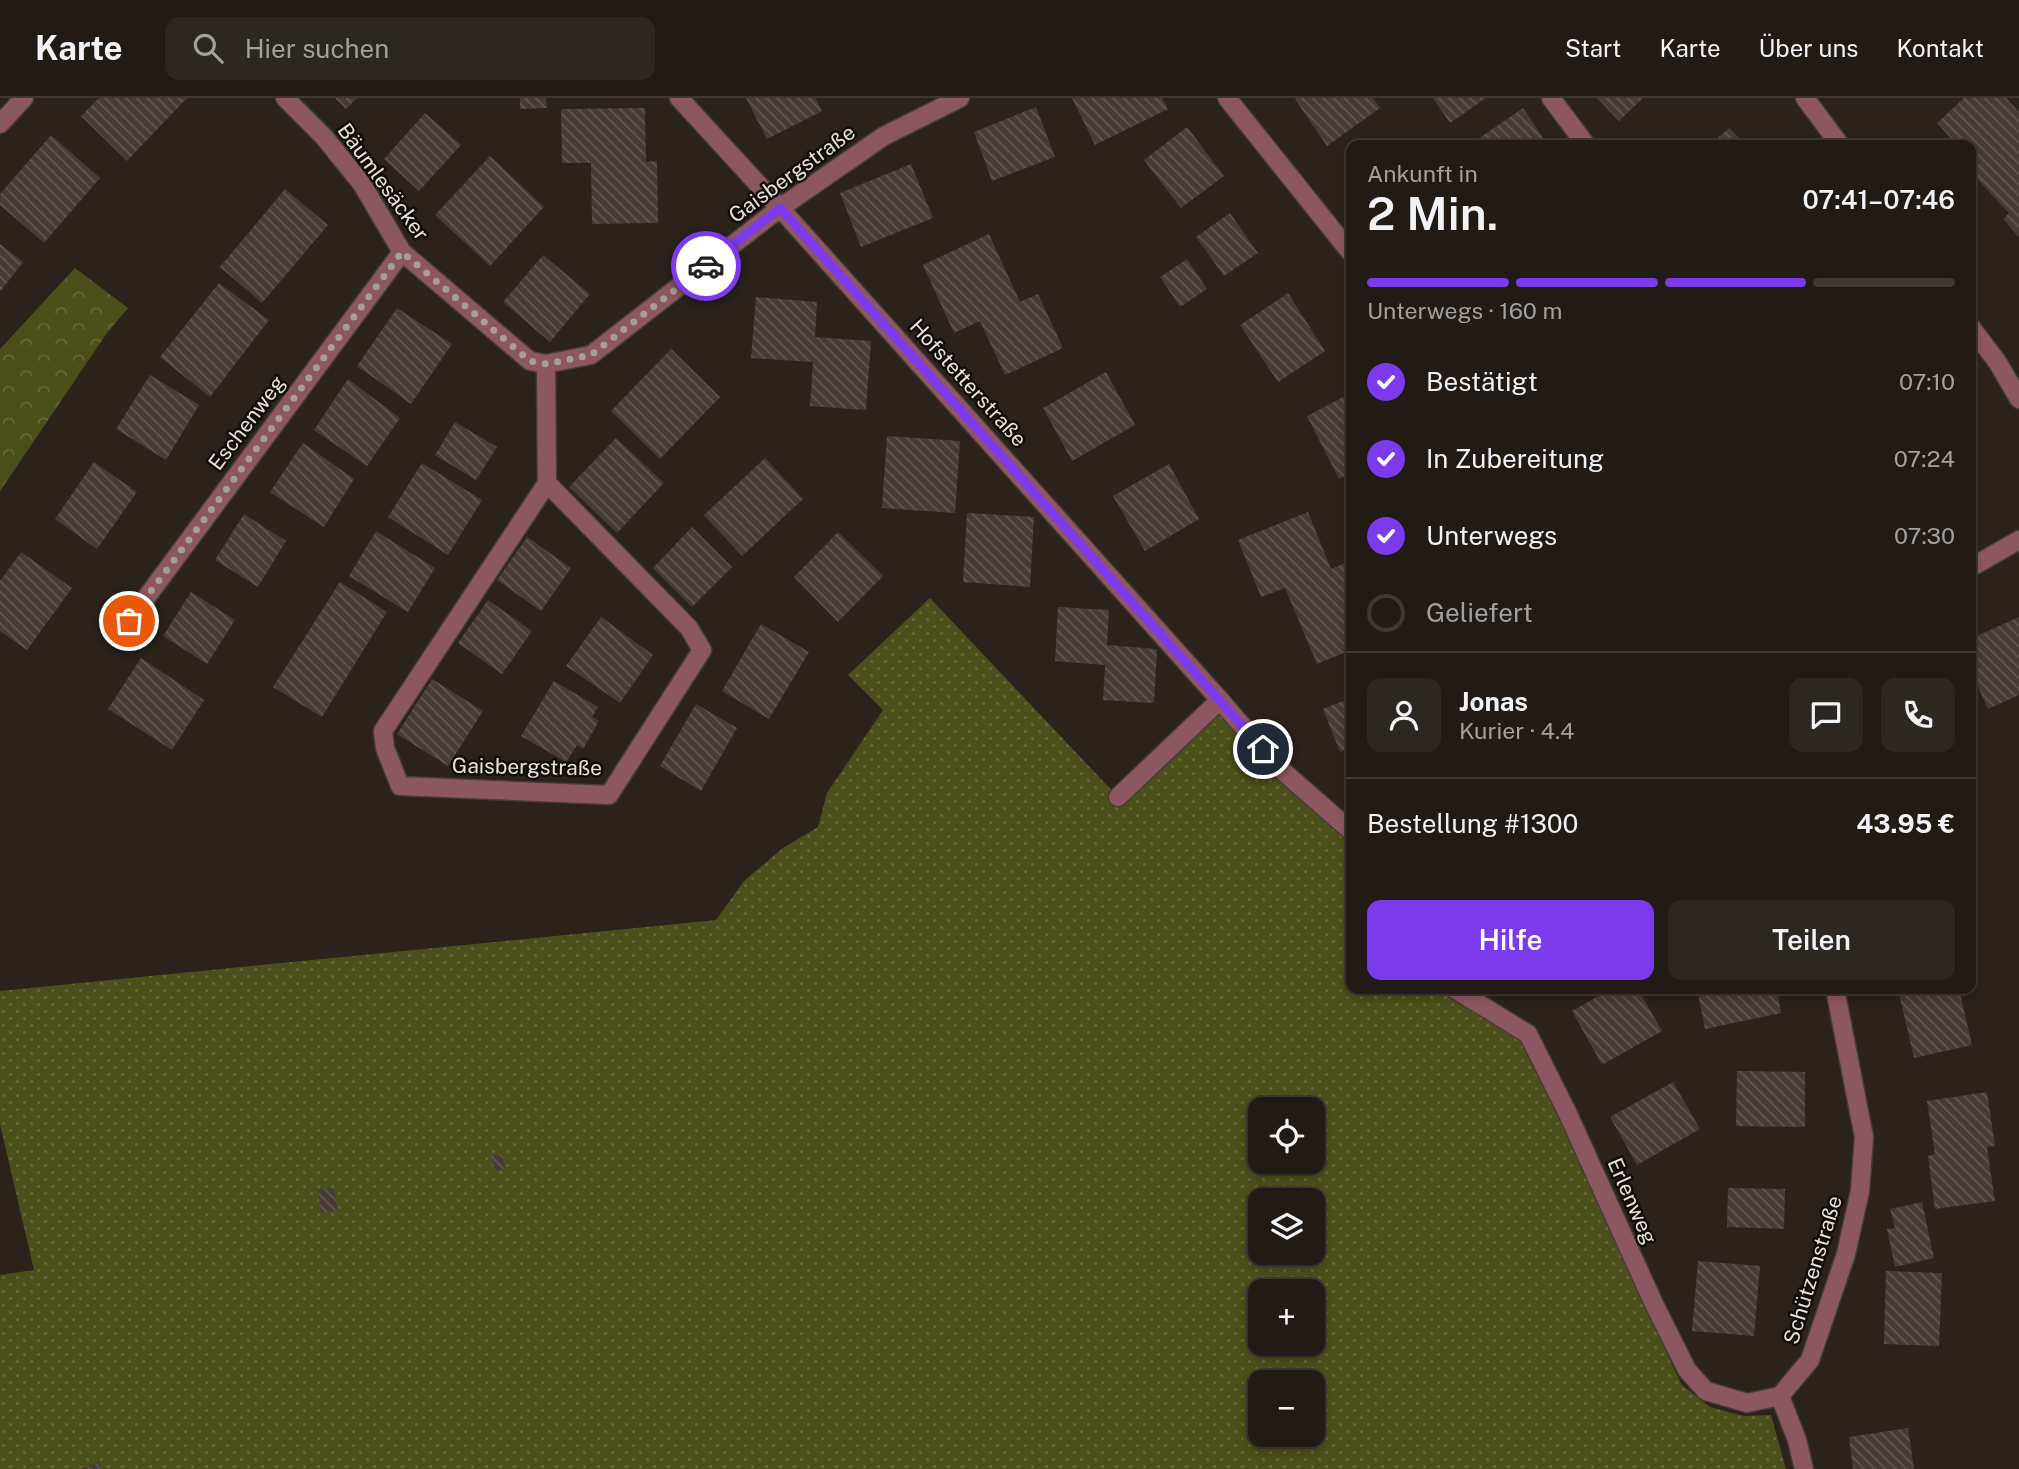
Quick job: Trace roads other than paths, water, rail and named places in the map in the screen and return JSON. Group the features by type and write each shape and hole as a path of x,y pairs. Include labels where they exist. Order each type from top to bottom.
{"street":[{"path":"0,124 24,98"},
{"name":"Bäumlesäcker","path":"285,98 324,137 362,184 402,252 530,361 546,364"},
{"name":"Hofstetterstraße","path":"679,98 1277,766 1346,827"},
{"name":"Gaisbergstraße","path":"546,364 591,355 780,208 884,136 960,98"},
{"path":"1227,98 1346,247"},
{"path":"1550,98 1582,140"},
{"path":"1805,98 1836,140"},
{"name":"Eschenweg","path":"129,621 402,252"},
{"path":"1976,334 2019,399"},
{"path":"546,364 547,483"},
{"name":"Gaisbergstraße","path":"547,483 689,628 702,650 609,795 400,786 385,748 383,731 547,483"},
{"path":"1976,565 2019,540"},
{"path":"1118,797 1220,700"},
{"name":"Erlenweg","path":"1463,994 1528,1034 1568,1114 1686,1370 1706,1391 1747,1403 1780,1396"},
{"name":"Schützenstraße","path":"1780,1396 1810,1360 1846,1254 1860,1191 1864,1137 1836,994"},
{"path":"1780,1396 1797,1440 1804,1469"}]}
